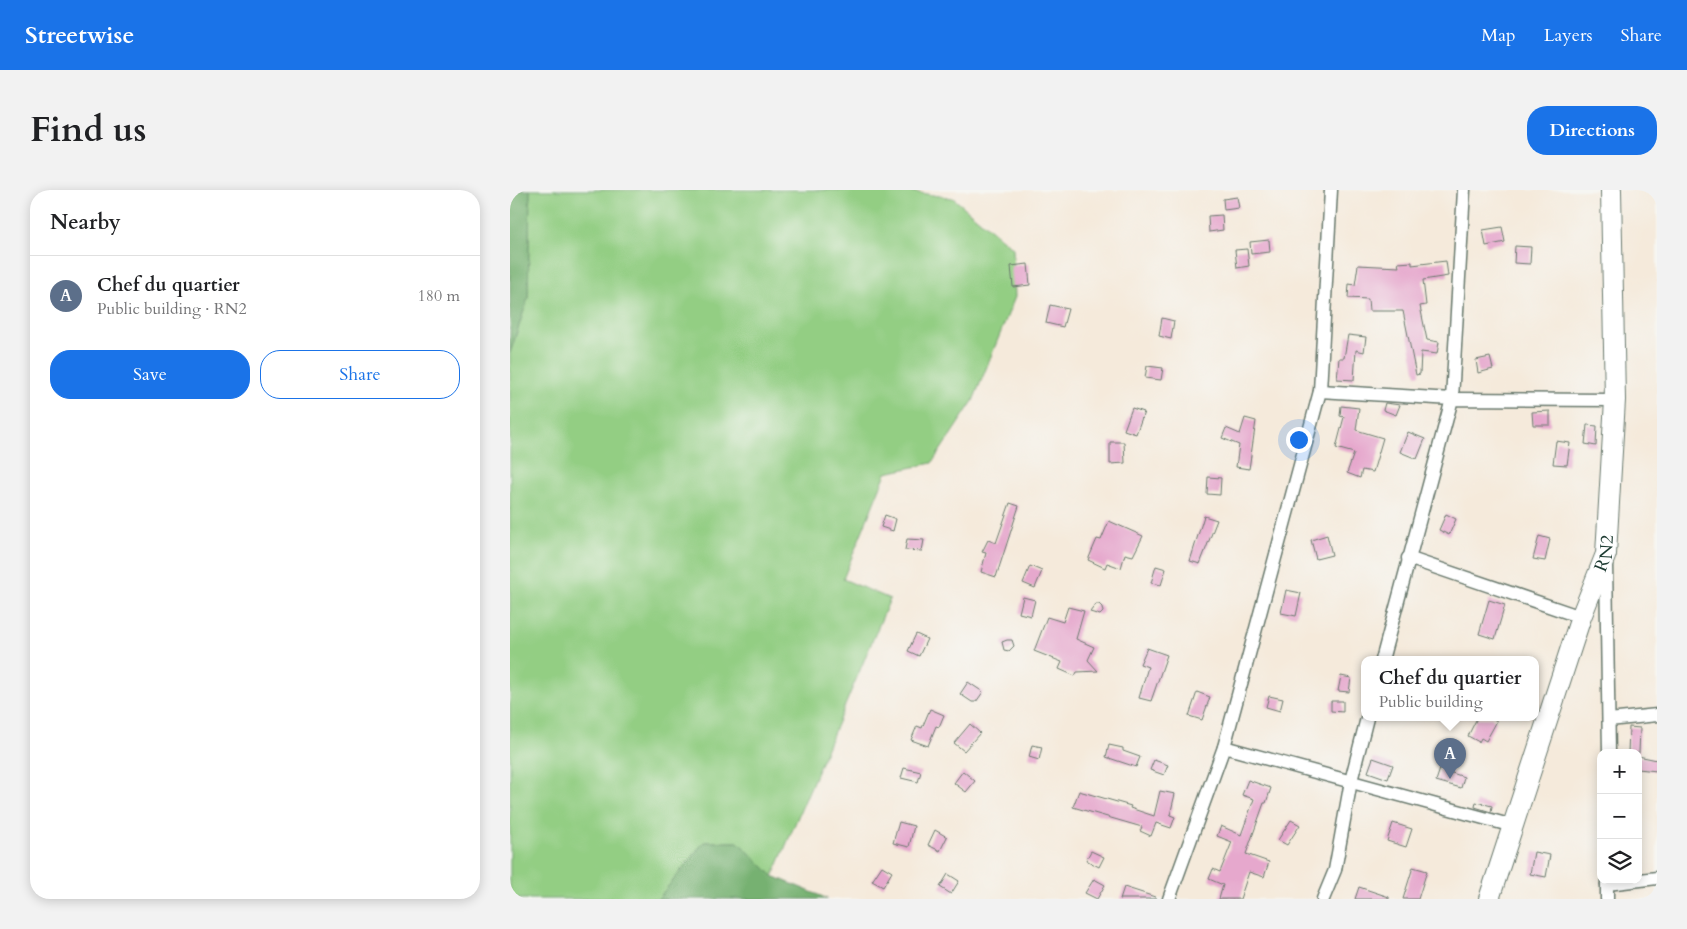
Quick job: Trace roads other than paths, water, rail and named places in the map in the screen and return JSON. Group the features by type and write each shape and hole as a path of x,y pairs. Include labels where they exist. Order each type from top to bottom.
{"main road":[{"name":"RN2","path":"1489,899 1581,617 1606,554 1615,400 1611,190"}],"street":[{"path":"1169,899 1224,747 1320,391 1331,190"},
{"path":"1383,656 1452,399 1464,190"},
{"path":"1320,391 1452,399 1615,400"},
{"path":"1606,554 1609,749"},
{"path":"1408,558 1581,617"},
{"path":"1609,720 1657,715"},
{"path":"1323,899 1335,870 1350,781 1366,721"},
{"path":"1224,747 1513,826"},
{"path":"1642,879 1657,878"},
{"path":"1607,884 1607,899"}],"place":[{"name":"Chef du quartier","path":"1450,779"}]}
